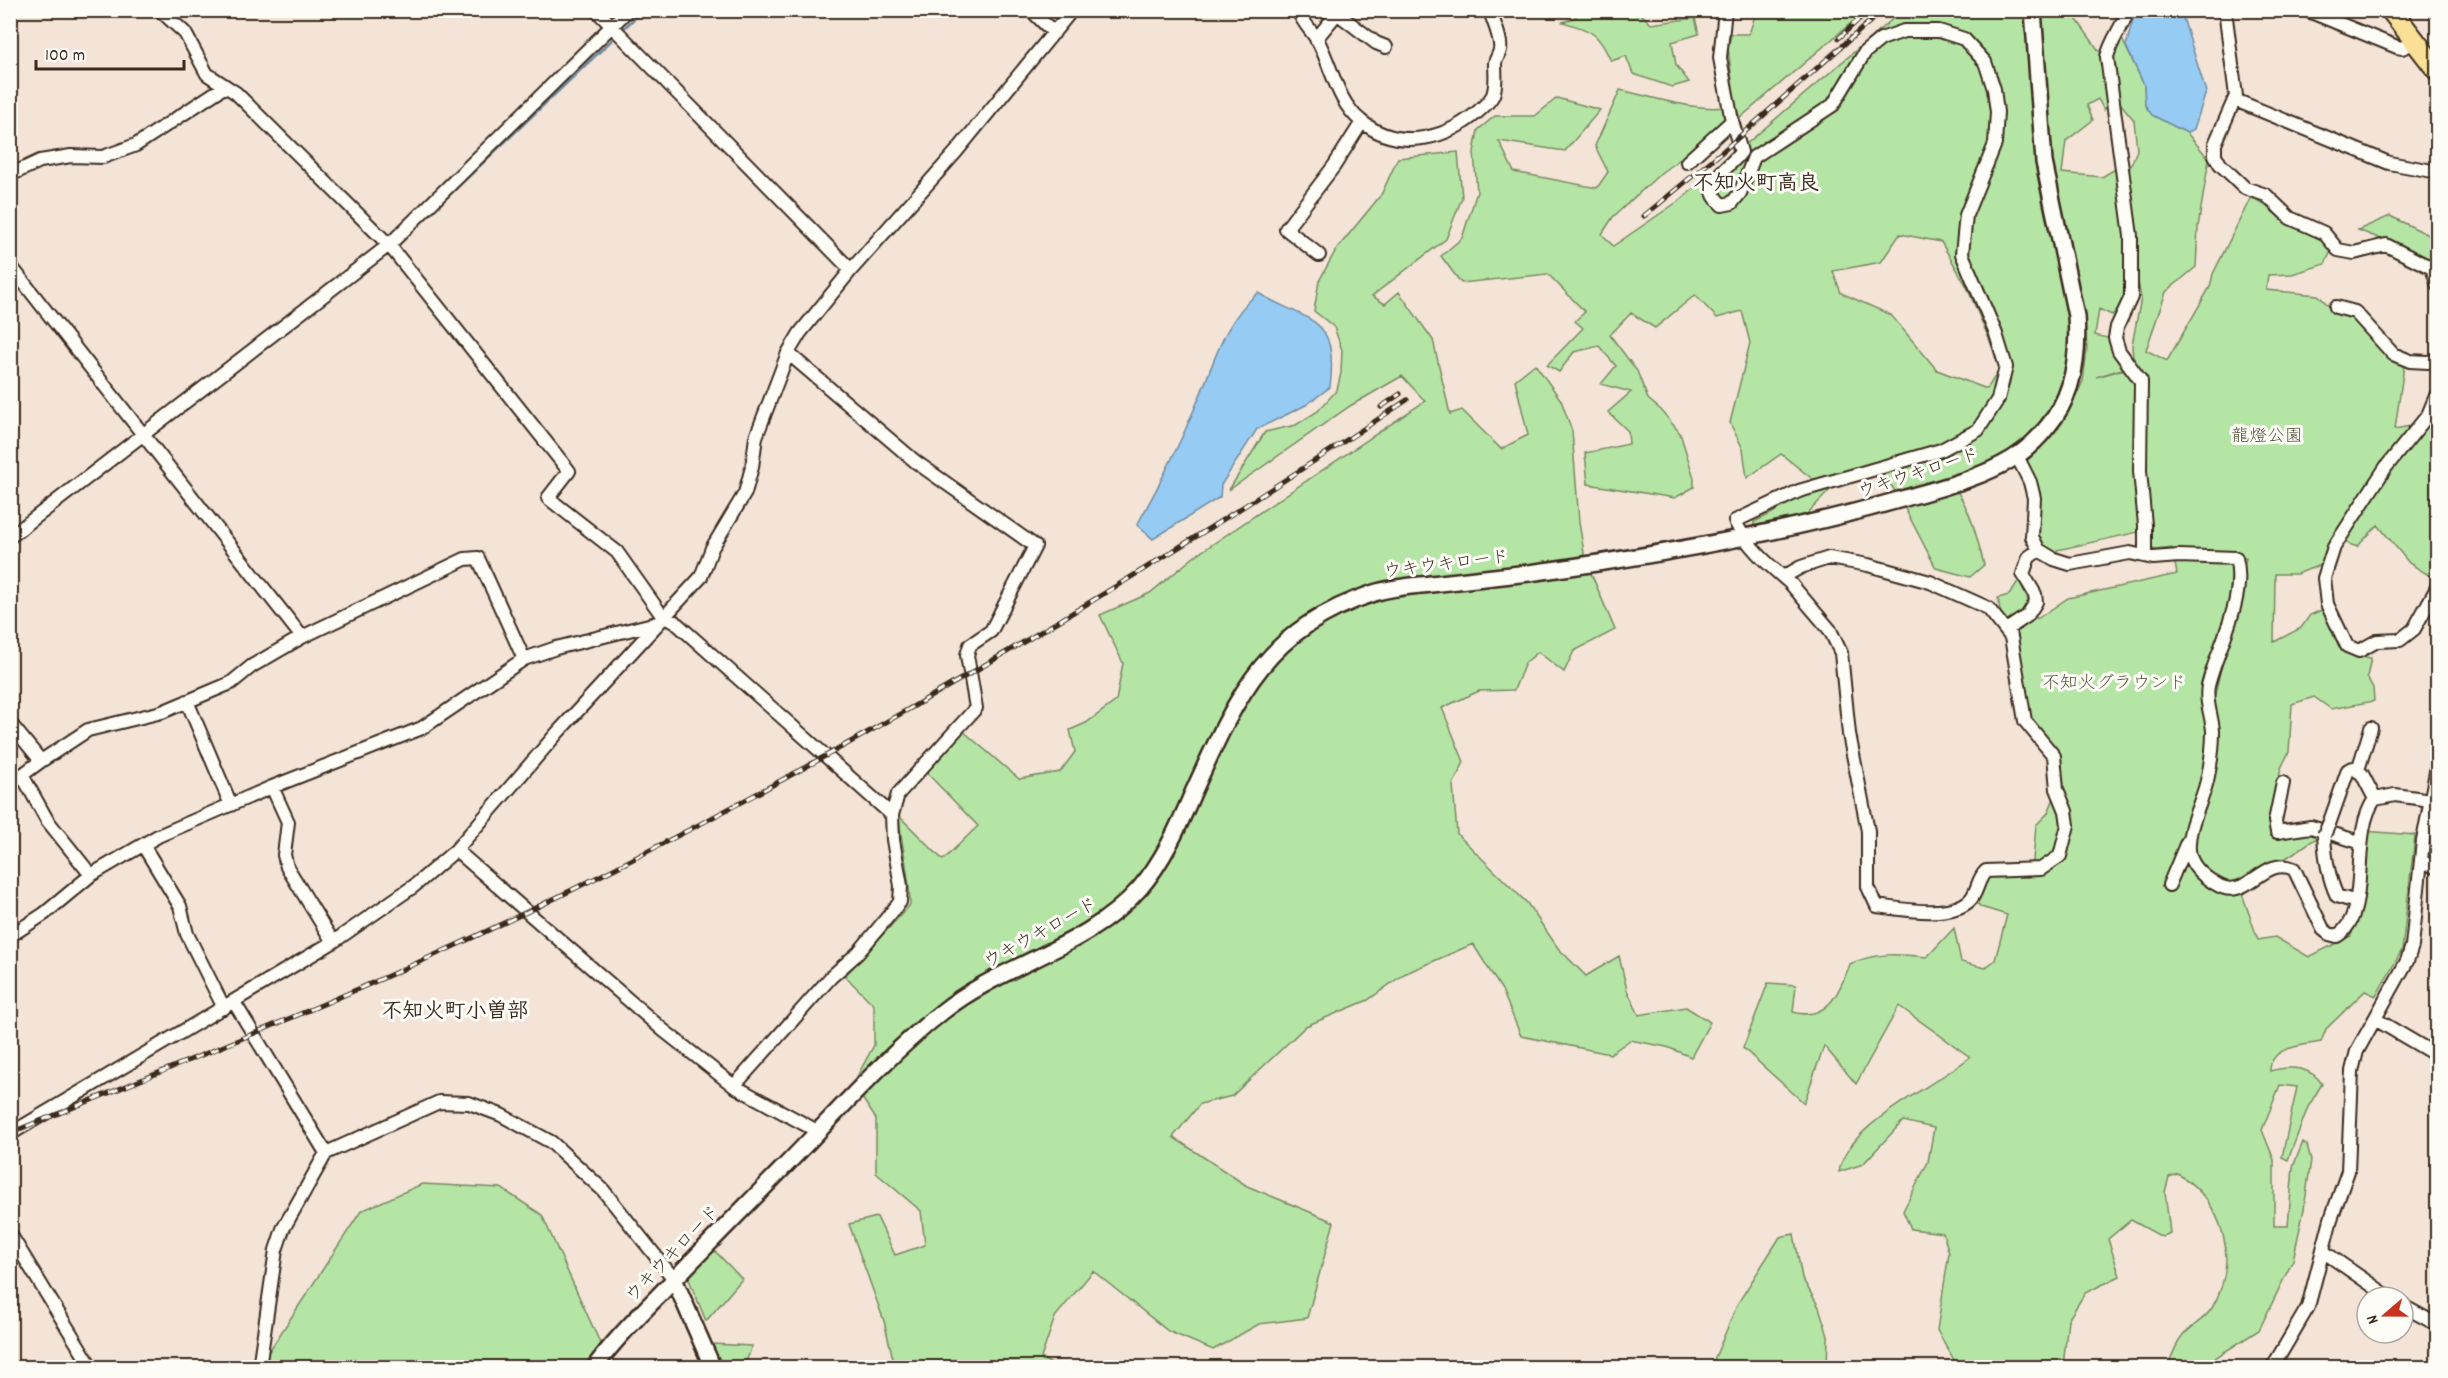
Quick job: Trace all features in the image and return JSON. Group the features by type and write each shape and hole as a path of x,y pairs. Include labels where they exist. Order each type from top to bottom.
{"highway":[{"path":"2391,10 2438,71"}],"street":[{"path":"160,10 185,33 207,74 236,93 389,245 569,471 548,498 617,552 660,620"},
{"path":"596,10 851,270"},
{"path":"10,537 142,433 389,245 628,10"},
{"path":"1031,10 1054,33"},
{"path":"10,1134 333,942 414,886 456,850 701,577 712,549 745,493 752,467 756,437 788,353 800,333 851,270 956,152 1072,10"},
{"path":"1298,10 1316,39 1338,90 1350,111 1362,122 1394,138 1418,139 1447,131 1485,106 1496,86 1495,61 1500,49 1490,10"},
{"path":"1725,10 1720,58 1732,121 1741,152 1730,166 1715,178 1711,189 1714,198 1722,205 1732,203 1740,193 1754,157 1833,105 1865,52 1881,39 1904,31 1939,31 1964,39 1985,62 1994,89 1997,112 1995,144 1966,215 1962,254 1996,334 2006,367 1998,399 1978,430 1941,450 1799,491 1735,521 1743,537 1783,577 1830,630 1841,652 1849,734 1868,831 1868,887 1877,906 1918,911 1957,907 1970,900 1986,871 2041,869 2052,864 2064,847 2067,817 2057,789 2054,756 2025,720 2016,657 2006,630 1988,608 1930,582 1868,565 1829,558 1801,567 1783,577"},
{"name":"ウキウキロード","path":"594,1368 609,1347 674,1280 819,1132 943,1011 978,988 1088,932 1124,904 1142,885 1166,850 1229,714 1251,677 1276,650 1311,621 1350,601 1389,588 1533,572 1743,537 1831,518 1954,484 2017,456 2053,421 2071,385 2078,339 2076,316 2044,162 2033,10"},
{"path":"2128,10 2121,31 2110,43 2107,57 2131,236 2131,297 2117,327 2115,338 2119,351 2141,381 2140,471 2145,525 2145,556"},
{"path":"2225,10 2235,100 2215,144 2215,154 2220,164 2237,181 2254,192 2266,195 2290,218 2324,233 2338,250 2354,253 2386,245 2432,268 2438,286"},
{"path":"2306,10 2397,47 2402,48 2416,42"},
{"path":"1316,39 1339,12 1376,44 1386,47"},
{"path":"10,175 40,161 71,156 103,157 136,145 224,87"},
{"path":"2235,100 2378,159 2438,172"},
{"path":"1687,162 1732,121"},
{"path":"1319,255 1286,229 1334,166 1362,122"},
{"path":"10,265 302,637"},
{"path":"2336,307 2355,312 2393,354 2410,361 2438,360"},
{"path":"734,1086 831,977 858,952 900,902 901,886 892,840 892,815 898,794 912,775 949,739 976,708 967,655 970,645 991,631 1035,546 915,462 788,353"},
{"path":"2438,391 2428,415 2386,467 2334,547 2324,578 2327,604 2332,615 2347,646 2359,651 2377,641 2400,640 2414,629 2438,586"},
{"path":"2017,456 2032,490 2032,537 2039,550 2058,561 2070,564 2130,553 2145,556 2236,558 2238,566 2227,636 2211,672 2207,690 2213,732 2209,773 2190,840 2169,885"},
{"path":"2006,630 2027,616 2036,603 2035,594 2023,574 2029,557 2039,550"},
{"path":"91,875 46,820 22,775 88,730 140,718 231,683 252,666 302,637 465,559 478,558 524,659"},
{"path":"10,936 44,914 91,875 143,845 272,787 422,728 524,659 660,620 675,622 892,815"},
{"path":"187,701 231,805"},
{"path":"10,723 41,761"},
{"path":"2371,728 2358,770 2375,799"},
{"path":"2272,1368 2308,1307 2331,1219 2348,1171 2354,1061 2407,961 2412,946 2438,761"},
{"path":"2356,902 2337,896 2335,892 2326,865 2326,830 2348,770 2358,770"},
{"path":"2283,783 2275,821 2277,832 2311,827 2359,842"},
{"path":"272,787 288,822 284,855 287,867 333,942"},
{"path":"2190,840 2189,852 2194,866 2220,887 2240,888 2274,865 2294,869 2323,929 2337,936 2345,931 2356,902 2359,842 2370,805 2375,799 2395,795 2431,800"},
{"path":"143,845 180,906 187,934 229,1005 326,1153"},
{"path":"456,850 663,1030 734,1086 819,1132"},
{"path":"2422,862 2438,868"},
{"path":"2375,1019 2438,1056"},
{"path":"259,1368 276,1250 283,1228 326,1153 439,1102 469,1103 501,1116 551,1142 603,1190 674,1280 713,1368"},
{"path":"10,1234 92,1368"},
{"path":"2324,1252 2339,1265 2370,1285"},
{"path":"2415,1313 2438,1325"}],"green space":[{"path":"1757,10 1865,11 1740,118 1735,104 1728,48 1731,34 1749,34"},
{"path":"2070,10 2102,55 2110,101 2104,110 2098,99 2087,105 2093,120 2066,141 2062,173 2102,177 2117,168 2126,240 2123,303 2112,315 2099,309 2095,335 2111,339 2114,351 2124,364 2133,360 2132,345 2141,298 2136,270 2133,199 2129,170 2137,150 2134,120 2120,103 2113,46 2121,37 2144,85 2145,105 2152,115 2187,133 2209,159 2198,227 2196,267 2166,292 2146,350 2167,361 2210,287 2213,274 2251,197 2287,222 2317,236 2332,249 2325,264 2292,274 2268,275 2266,290 2318,295 2336,313 2352,317 2375,343 2404,366 2395,429 2430,422 2437,413 2438,509 2435,515 2438,518 2437,578 2435,579 2409,563 2378,525 2357,547 2335,539 2325,563 2297,574 2275,574 2274,642 2301,628 2310,615 2324,609 2340,642 2353,653 2371,658 2367,677 2373,688 2374,701 2331,709 2314,697 2292,704 2289,752 2281,768 2273,807 2273,833 2276,835 2304,829 2320,836 2286,858 2238,882 2258,940 2275,937 2309,957 2351,936 2362,900 2364,831 2415,835 2402,950 2376,996 2365,991 2326,1029 2321,1042 2288,1049 2275,1056 2271,1063 2270,1071 2284,1068 2299,1069 2311,1074 2322,1084 2308,1107 2288,1160 2282,1157 2297,1087 2280,1085 2262,1130 2274,1160 2274,1226 2288,1226 2293,1167 2303,1142 2307,1145 2311,1160 2293,1260 2259,1330 2201,1367 2174,1367 2169,1362 2182,1337 2212,1308 2225,1271 2226,1252 2223,1234 2207,1200 2178,1174 2169,1177 2165,1192 2170,1233 2162,1237 2131,1220 2108,1239 2120,1276 2085,1293 2068,1320 2063,1367 1958,1367 1937,1330 1949,1253 1943,1233 1911,1229 1903,1211 1928,1162 1934,1128 1903,1121 1863,1164 1839,1172 1845,1154 1874,1122 1970,1057 1899,1006 1856,1084 1824,1046 1804,1103 1743,1048 1768,983 1796,985 1793,1012 1816,1013 1831,1002 1837,994 1850,964 1878,956 1927,957 1954,928 1961,962 1985,968 1995,960 2007,915 1981,907 1975,901 1986,881 1996,873 2032,873 2036,825 2048,813 2056,793 2063,837 2061,849 2067,852 2071,840 2070,814 2060,786 2059,762 2054,750 2033,728 2026,714 2019,652 2014,633 2001,616 1998,598 2009,595 2019,580 2037,619 2068,598 2177,574 2172,548 2155,550 2142,543 2138,532 2057,550 2057,555 2041,543 2037,535 2036,489 2025,463 2056,429 2071,407 2083,381 2087,349 2084,314 2056,191 2049,133 2037,128 2038,174 2064,292 2068,322 2068,351 2062,380 2050,409 2030,439 1998,459 1947,479 1967,509 1984,565 1970,577 1936,568 1898,495 1877,466 1834,476 1833,487 1801,520 1754,532 1754,522 1780,507 1789,491 1815,481 1781,454 1747,478 1743,449 1730,423 1750,343 1742,311 1717,318 1695,295 1655,328 1631,313 1610,335 1637,371 1648,399 1661,410 1680,433 1694,478 1694,487 1675,498 1588,484 1585,453 1629,444 1628,431 1608,412 1631,392 1601,384 1616,366 1599,346 1574,352 1559,372 1547,365 1583,328 1575,321 1585,312 1548,274 1461,283 1441,256 1462,238 1477,192 1474,152 1478,130 1495,116 1535,116 1557,98 1600,110 1565,151 1499,141 1514,172 1597,188 1608,172 1595,146 1620,90 1694,106 1723,107 1735,104 1726,108 1723,122 1714,135 1662,172 1613,217 1602,234 1613,246 1683,198 1902,11 2026,11 2034,50 2042,50 2039,11","holes":["1900,234 1941,242 1966,285 2001,367 1987,389 1937,370 1891,315 1841,293 1833,271 1881,262","2135,365 2143,381 2143,504 2139,471 2138,382 2129,368 2096,377","2246,558 2213,703 2219,734 2212,784 2206,795 2193,853 2197,865 2214,881 2212,886 2193,867 2188,854 2187,836 2189,817 2204,775 2209,727 2204,702 2206,679 2226,631 2233,559"]},
{"path":"1573,11 1629,11 1641,14 1651,24 1695,18 1699,34 1672,42 1676,65 1689,82 1672,87 1633,74 1626,56 1611,61 1598,38 1588,31 1563,22 1576,17"},
{"path":"1458,152 1462,198 1446,239 1372,296 1385,304 1399,292 1433,340 1450,414 1462,410 1501,449 1528,435 1515,380 1535,364 1561,400 1572,431 1579,522 1585,559 1615,630 1574,651 1564,672 1538,652 1525,663 1514,690 1479,691 1442,708 1464,762 1453,785 1457,834 1527,903 1558,948 1586,976 1619,956 1627,990 1639,1015 1686,1007 1710,1022 1691,1057 1667,1047 1630,1040 1610,1054 1521,1036 1502,990 1473,944 1404,974 1368,1000 1306,1026 1232,1096 1200,1104 1173,1137 1247,1186 1334,1222 1307,1318 1259,1324 1213,1350 1168,1331 1093,1271 1055,1317 1041,1358 1057,1367 895,1367 884,1321 849,1224 877,1217 895,1255 925,1245 921,1211 876,1173 876,1119 853,1084 874,1045 874,1005 845,976 910,905 909,882 899,816 943,860 978,826 925,771 963,731 1019,779 1060,772 1075,752 1070,730 1086,723 1116,701 1123,663 1100,615 1150,593 1195,556 1425,401 1402,376 1350,406 1229,490 1265,432 1296,425 1318,411 1337,390 1341,373 1342,350 1334,327 1314,311 1319,281 1336,250 1381,195 1398,158"},
{"path":"2390,216 2437,239 2437,269 2386,241 2358,230"},
{"path":"422,1184 501,1188 542,1215 611,1367 258,1368 361,1211"},
{"path":"1794,1234 1802,1278 1819,1307 1828,1336 1827,1367 1711,1367 1738,1303 1780,1237"},
{"path":"713,1249 742,1279 706,1321 688,1277"},
{"path":"711,1344 752,1346 744,1367 722,1368 713,1354"}],"water":[{"path":"2135,11 2181,11 2206,92 2194,129 2187,133 2152,115 2145,105 2144,85 2126,46"},
{"path":"1258,293 1306,317 1325,333 1330,346 1332,363 1330,387 1306,405 1257,429 1221,485 1220,497 1153,539 1137,525 1183,436 1227,331 1246,304"}],"waterway":[{"path":"621,31 643,10"},
{"path":"408,234 616,36"}],"railway":[{"path":"1839,38 1869,10"},
{"path":"1644,216 1723,151 1883,10"},
{"path":"1381,407 1400,394"},
{"path":"10,1133 404,969 635,858 931,697 1123,582 1407,400"}],"district":[{"name":"不知火町高良","path":"1756,182"},
{"name":"不知火町小曽部","path":"455,1010"}],"park label":[{"name":"龍燈公園","path":"2267,435"},
{"name":"不知火グラウンド","path":"2114,682"}]}
